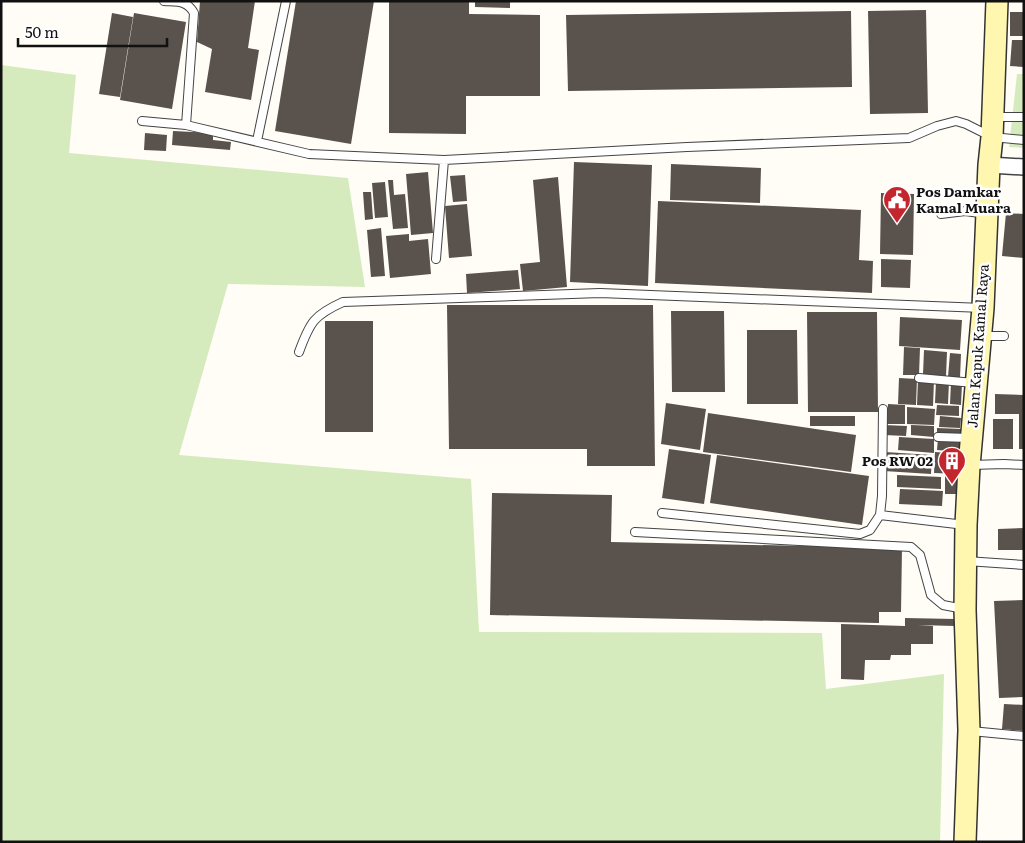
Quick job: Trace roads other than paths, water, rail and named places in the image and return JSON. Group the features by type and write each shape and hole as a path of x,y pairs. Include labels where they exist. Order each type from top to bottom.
{"main road":[{"name":"Jalan Kapuk Kamal Raya","path":"966,842 969,730 965,610 966,525 993,127 997,1"}],"street":[{"path":"989,165 1024,167"}],"lane":[{"path":"164,1 184,2 190,6 194,13 186,125"},
{"path":"257,142 286,1"},
{"path":"993,127 1024,117"},
{"path":"142,121 186,125 309,154 444,160 687,147 909,138 937,126 956,121 993,127 1024,140"},
{"path":"436,259 444,160"},
{"path":"942,214 965,211 987,214"},
{"path":"299,352 308,328 324,311 343,302 600,293 982,308"},
{"path":"980,336 1004,336"},
{"path":"919,378 976,383"},
{"path":"662,513 860,534 870,530 880,515 882,496 882,409"},
{"path":"938,437 972,439"},
{"path":"969,466 1024,465"},
{"path":"880,515 966,525"},
{"path":"635,532 910,548 920,555 932,595 943,605 965,610"},
{"path":"966,561 1024,565"},
{"path":"969,730 1024,736"}],"place":[{"name":"Pos Damkar Kamal Muara","path":"897,224"},
{"name":"Pos RW 02","path":"952,485"}]}
